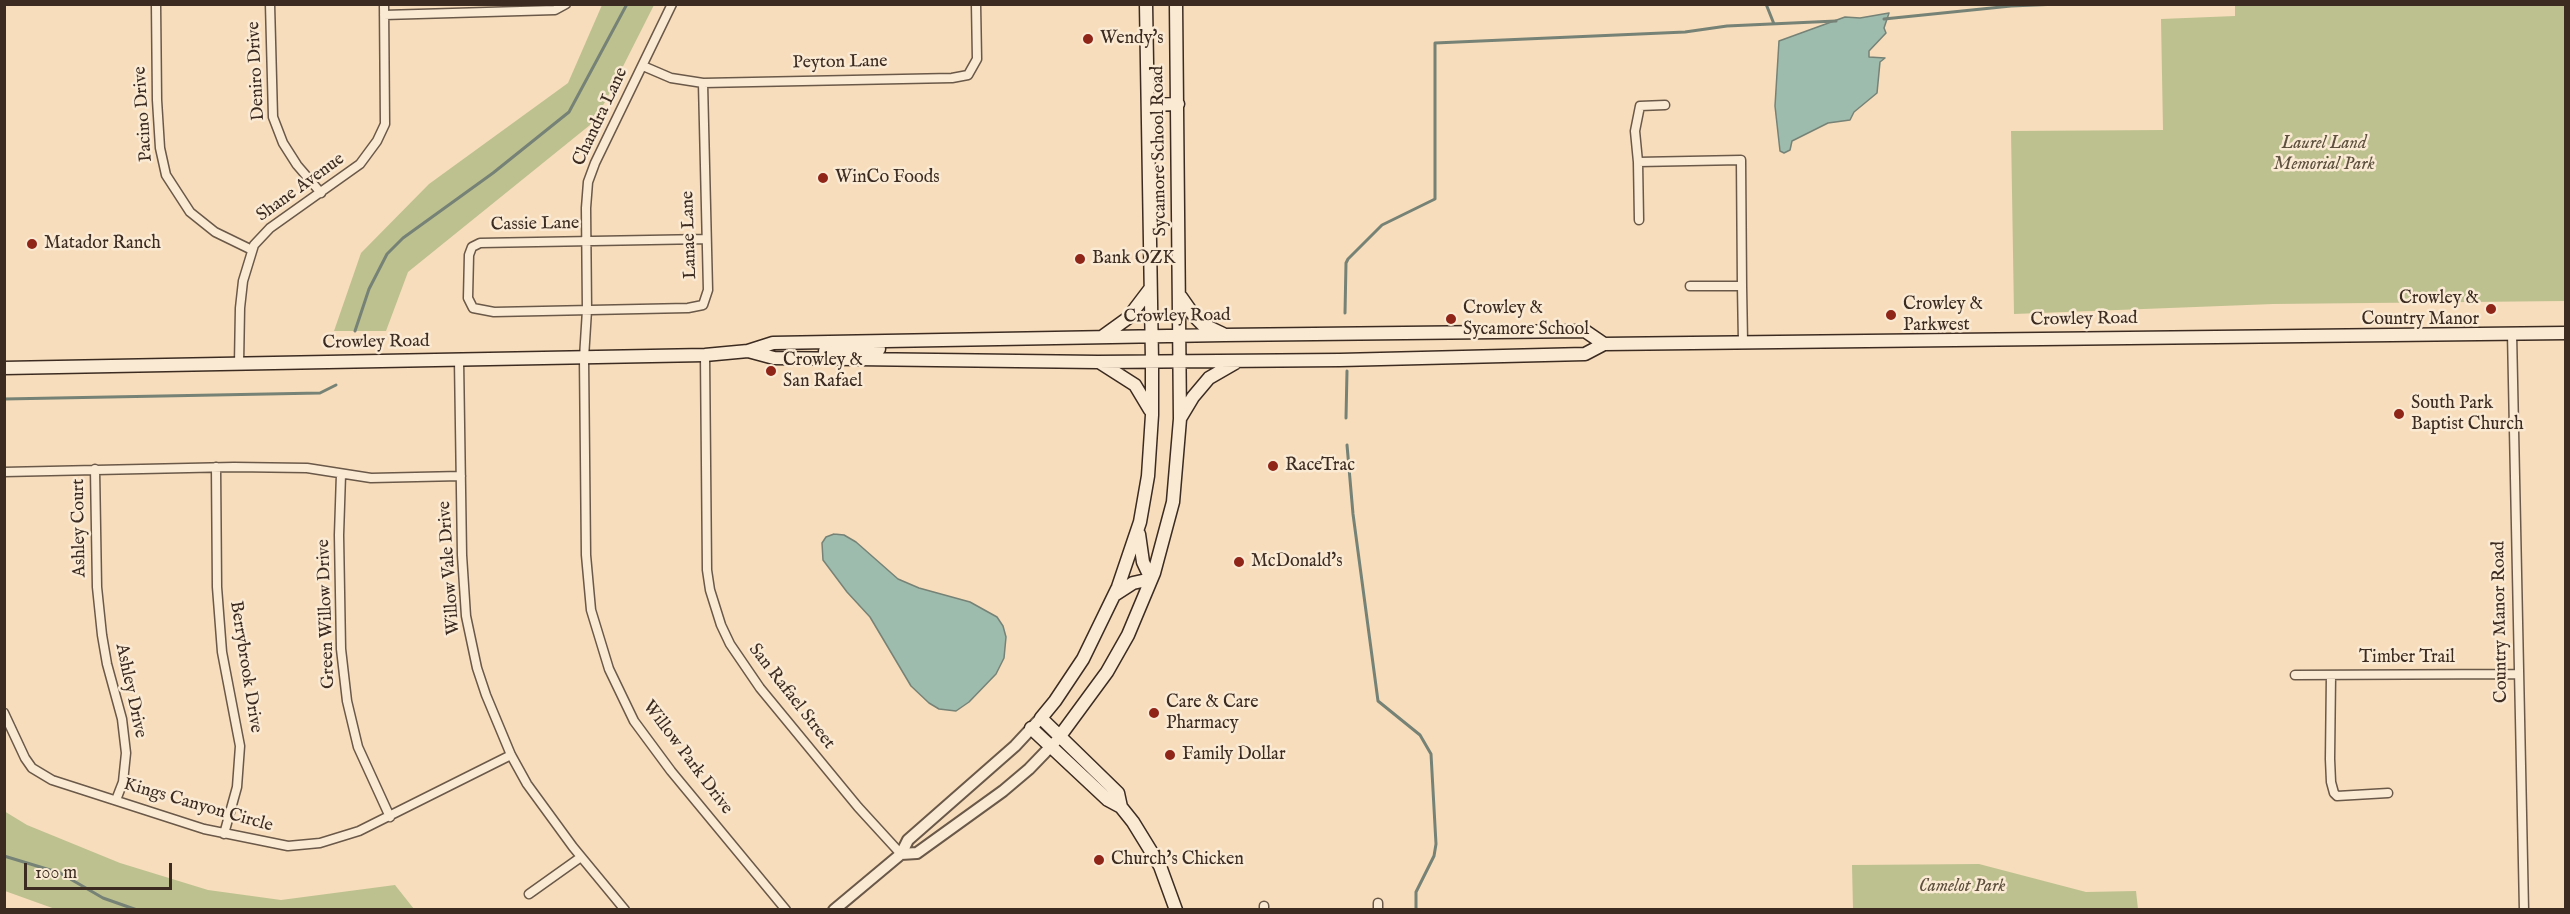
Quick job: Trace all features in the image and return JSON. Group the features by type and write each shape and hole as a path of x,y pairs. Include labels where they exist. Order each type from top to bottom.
{"main road":[{"name":"Sycamore School Road","path":"1041,718 1083,659 1114,595 1128,562 1140,522 1148,476 1152,415 1152,361 1146,4"},
{"name":"Sycamore School Road","path":"1060,736 1107,672 1128,635 1166,535 1173,502 1180,418 1176,4"},
{"path":"1148,105 1178,104"},
{"path":"1102,336 1128,318 1150,289"},
{"path":"1180,294 1202,324 1224,335"},
{"name":"Crowley Road","path":"4,368 705,356 748,351 773,344 1102,336 1584,331 1604,344"},
{"name":"Crowley Road","path":"748,351 774,358 804,359 1242,361 1585,354 1604,344 2565,333"},
{"path":"804,359 825,351 893,349 902,347 910,340"},
{"path":"1180,418 1193,397 1209,378 1226,366 1242,361"},
{"path":"1098,362 1135,385 1152,415"},
{"path":"1114,595 1133,583 1151,579 1143,562 1140,522"},
{"path":"1041,718 1118,793 1121,807 1148,843 1160,866 1176,909"},
{"path":"1031,728 1108,800 1121,807"}],"street":[{"name":"Pacino Drive","path":"156,4 157,100 160,148 166,175 190,212 215,232 252,250"},
{"name":"Deniro Drive","path":"270,4 273,117 283,143 297,165 321,193"},
{"name":"Shane Avenue","path":"239,364 243,281 252,250 270,228 360,164 377,141 385,124 384,4"},
{"path":"384,15 555,10 566,4"},
{"name":"Chandra Lane","path":"584,358 587,310 586,208 591,172 672,4"},
{"name":"Peyton Lane","path":"643,66 671,78 703,83 952,78 968,75 977,59 976,4"},
{"name":"Lanae Lane","path":"587,310 687,308 703,305 708,290 703,83"},
{"path":"1639,220 1635,131 1640,106 1665,105"},
{"path":"1638,162 1742,160 1743,342"},
{"name":"Cassie Lane","path":"587,310 494,312 473,308 468,298 467,269 472,247 480,243 706,239"},
{"path":"1690,286 1742,285"},
{"name":"Country Manor Road","path":"2512,333 2524,909"},
{"name":"San Rafael Street","path":"705,356 707,558 710,590 721,625 730,644 760,688 858,807 901,854"},
{"name":"Willow Park Drive","path":"584,358 586,555 591,610 609,669 634,721 671,771 786,909"},
{"name":"Willow Vale Drive","path":"459,360 462,555 466,616 483,686 511,755 527,784 581,857 625,909"},
{"path":"4,472 216,467 307,468 371,478 460,476"},
{"name":"Berrybrook Drive","path":"216,467 217,587 222,652 240,746 237,787 224,834"},
{"name":"Ashley Court","path":"95,469 97,587"},
{"name":"Green Willow Drive","path":"341,474 341,649 347,701 358,747 390,817"},
{"name":"Ashley Drive","path":"97,587 104,645 122,719 126,753 123,782 116,800"},
{"name":"Timber Trail","path":"2295,675 2518,674"},
{"path":"2331,675 2330,759 2334,794 2337,796 2388,793"},
{"name":"Kings Canyon Circle","path":"4,713 17,744 32,768 52,780 224,834 288,846 320,843 359,831 511,755"},
{"path":"834,909 901,854 908,840 1015,746 1041,718"},
{"path":"901,854 917,853 1004,791 1060,736"},
{"path":"529,894 581,857"}],"green space":[{"name":"Laurel Land Memorial Park","path":"2235,4 2565,5 2565,301 2273,304 2014,314 2011,131 2163,130 2161,19 2235,16"},
{"path":"602,5 654,5 605,102 590,125 408,272 386,331 334,331 361,253 429,184 568,83"},
{"path":"4,811 27,825 120,863 208,890 281,900 395,885 414,909 55,909 5,891"},
{"name":"Camelot Park","path":"1979,864 2086,892 2136,891 2138,909 1853,909 1852,865"}],"shaded area":[{"path":"1889,13 1884,28 1886,33 1869,51 1869,57 1885,58 1880,62 1877,93 1854,112 1850,120 1828,123 1792,141 1790,150 1784,153 1780,151 1775,106 1779,41 1845,17 1860,18"},
{"path":"834,534 844,535 856,542 898,579 919,588 970,602 997,617 1006,637 1004,658 996,674 969,702 956,711 939,709 911,686 870,617 847,592 823,560 822,543 826,537"}],"waterway":[{"path":"355,331 369,289 387,254 403,238 493,173 569,112 627,4"},
{"path":"1766,4 1774,24"},
{"path":"1884,19 2011,6 2059,4"},
{"path":"1345,313 1348,259 1382,225 1435,199 1435,43 1685,32 1727,26 1836,21"},
{"path":"1346,418 1347,371"},
{"path":"4,399 320,393 336,385"},
{"path":"1347,445 1353,514 1378,701 1420,735 1431,754 1436,844 1434,856 1416,892 1416,910"},
{"path":"4,856 60,873 103,898 137,910"}],"place":[{"name":"Wendy's","path":"1088,39"},
{"name":"WinCo Foods","path":"823,178"},
{"name":"Matador Ranch","path":"32,244"},
{"name":"Bank OZK","path":"1080,259"},
{"name":"Crowley & Country Manor","path":"2491,309"},
{"name":"Crowley & Parkwest","path":"1891,315"},
{"name":"Crowley & Sycamore School","path":"1451,319"},
{"name":"Crowley & San Rafael","path":"771,371"},
{"name":"South Park Baptist Church","path":"2399,414"},
{"name":"RaceTrac","path":"1273,466"},
{"name":"McDonald's","path":"1239,562"},
{"name":"Care & Care Pharmacy","path":"1154,713"},
{"name":"Family Dollar","path":"1170,755"},
{"name":"Church's Chicken","path":"1099,860"}]}
